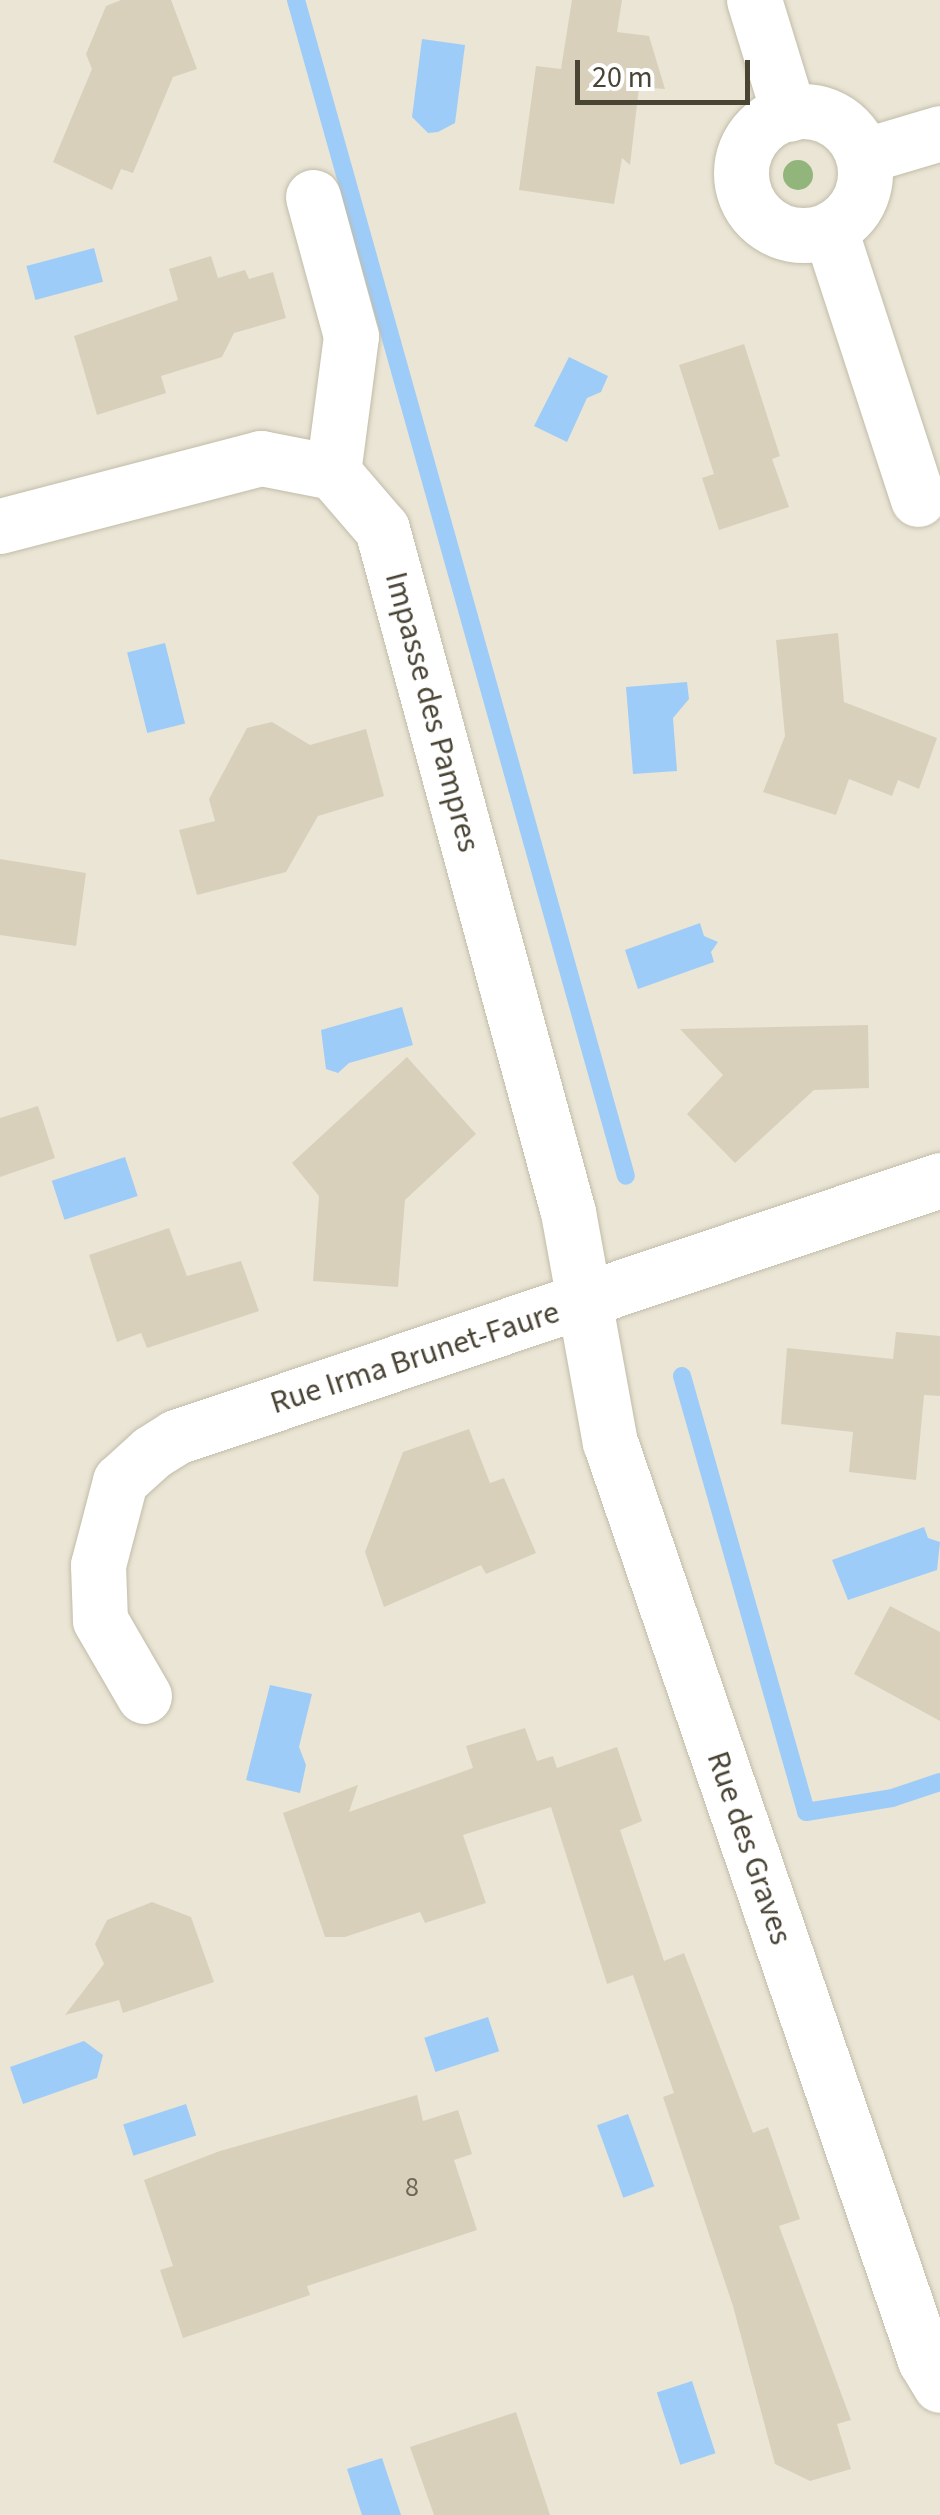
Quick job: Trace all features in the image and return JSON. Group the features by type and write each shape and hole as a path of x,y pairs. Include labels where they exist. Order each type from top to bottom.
{"street":[{"path":"754,0 789,114"},
{"path":"818,113 838,122 863,156 860,198 830,230 810,236 778,230 752,210 743,190 746,148 758,130 789,114 818,113"},
{"path":"863,156 940,132"},
{"path":"0,526 235,462 290,460 333,472 351,336 312,197"},
{"path":"830,230 918,499"},
{"name":"Impasse des Pampres","path":"333,472 382,529 568,1212 585,1302"},
{"name":"Rue Irma Brunet-Faure","path":"144,1696 100,1620 98,1565 107,1514 120,1481 136,1464 176,1438 940,1180"},
{"name":"Rue des Graves","path":"585,1302 610,1442 925,2360 940,2385"}],"shaded area":[{"path":"0,0 940,0 940,2515 0,2515"}],"water":[{"path":"422,39 465,45 455,123 438,132 428,133 412,117"},
{"path":"94,248 103,282 35,300 26,266"},
{"path":"569,357 608,376 601,392 587,398 567,442 534,426"},
{"path":"165,643 185,724 147,733 127,652"},
{"path":"687,682 689,699 673,718 677,771 633,774 626,687"},
{"path":"700,923 704,936 718,942 711,952 714,962 638,989 625,950"},
{"path":"402,1007 413,1045 349,1063 338,1073 326,1069 321,1030"},
{"path":"125,1157 138,1196 64,1220 52,1181"},
{"path":"924,1527 928,1538 940,1542 937,1570 848,1600 832,1560"},
{"path":"270,1685 312,1694 299,1747 306,1765 300,1793 246,1780"},
{"path":"488,2017 499,2051 435,2072 424,2038"},
{"path":"84,2041 103,2055 97,2078 23,2104 10,2067"},
{"path":"186,2104 196,2135 133,2156 123,2124"},
{"path":"628,2114 654,2186 623,2198 597,2125"},
{"path":"692,2381 715,2453 680,2465 657,2392"},
{"path":"382,2458 401,2515 362,2515 347,2469"}],"building":[{"path":"121,0 171,0 197,69 173,77 133,173 121,169 112,190 53,162 92,69 86,54 106,6"},
{"path":"572,0 622,0 617,32 649,36 665,89 639,87 630,165 622,158 614,204 519,190 536,66 561,69"},
{"path":"211,256 218,278 245,270 249,279 273,272 286,318 234,333 222,357 161,376 166,393 97,415 74,336 178,300 169,269"},
{"path":"744,344 780,456 772,459 789,507 719,530 702,478 714,474 679,365"},
{"path":"838,633 844,702 937,738 919,789 898,780 892,796 849,779 836,815 763,792 785,736 776,640"},
{"path":"272,722 310,745 366,729 384,796 318,816 286,872 197,895 179,830 215,821 209,799 247,728"},
{"path":"0,859 86,873 76,946 0,935"},
{"path":"868,1025 869,1088 814,1090 735,1163 687,1114 723,1075 680,1029"},
{"path":"407,1057 476,1134 405,1200 398,1287 313,1281 319,1196 292,1163"},
{"path":"38,1106 55,1158 0,1177 0,1118"},
{"path":"169,1228 187,1276 241,1261 259,1311 147,1348 141,1333 117,1342 89,1255"},
{"path":"896,1332 940,1336 940,1396 924,1395 916,1480 849,1472 853,1432 781,1424 787,1348 893,1359"},
{"path":"469,1429 490,1483 504,1478 536,1553 486,1574 481,1565 384,1607 365,1552 403,1452"},
{"path":"890,1606 940,1632 940,1721 854,1674"},
{"path":"525,1728 537,1761 553,1756 557,1768 617,1747 642,1821 620,1830 664,1961 684,1953 753,2133 768,2127 800,2219 779,2226 851,2420 837,2424 851,2469 810,2481 775,2464 733,2306 663,2097 674,2093 633,1975 607,1984 551,1807 463,1835 486,1903 425,1923 420,1912 345,1937 325,1937 283,1813 358,1785 349,1812 473,1768 466,1746"},
{"path":"152,1902 191,1917 214,1982 123,2013 119,2000 65,2015 104,1964 95,1944 107,1920"},
{"path":"417,2095 423,2121 458,2110 472,2154 454,2160 477,2230 307,2286 310,2295 183,2338 160,2270 173,2266 144,2180 220,2151"},
{"path":"516,2412 550,2515 434,2515 410,2447"}],"waterway":[{"path":"296,0 626,1176"},
{"path":"682,1376 806,1812 892,1798 940,1782"}]}
